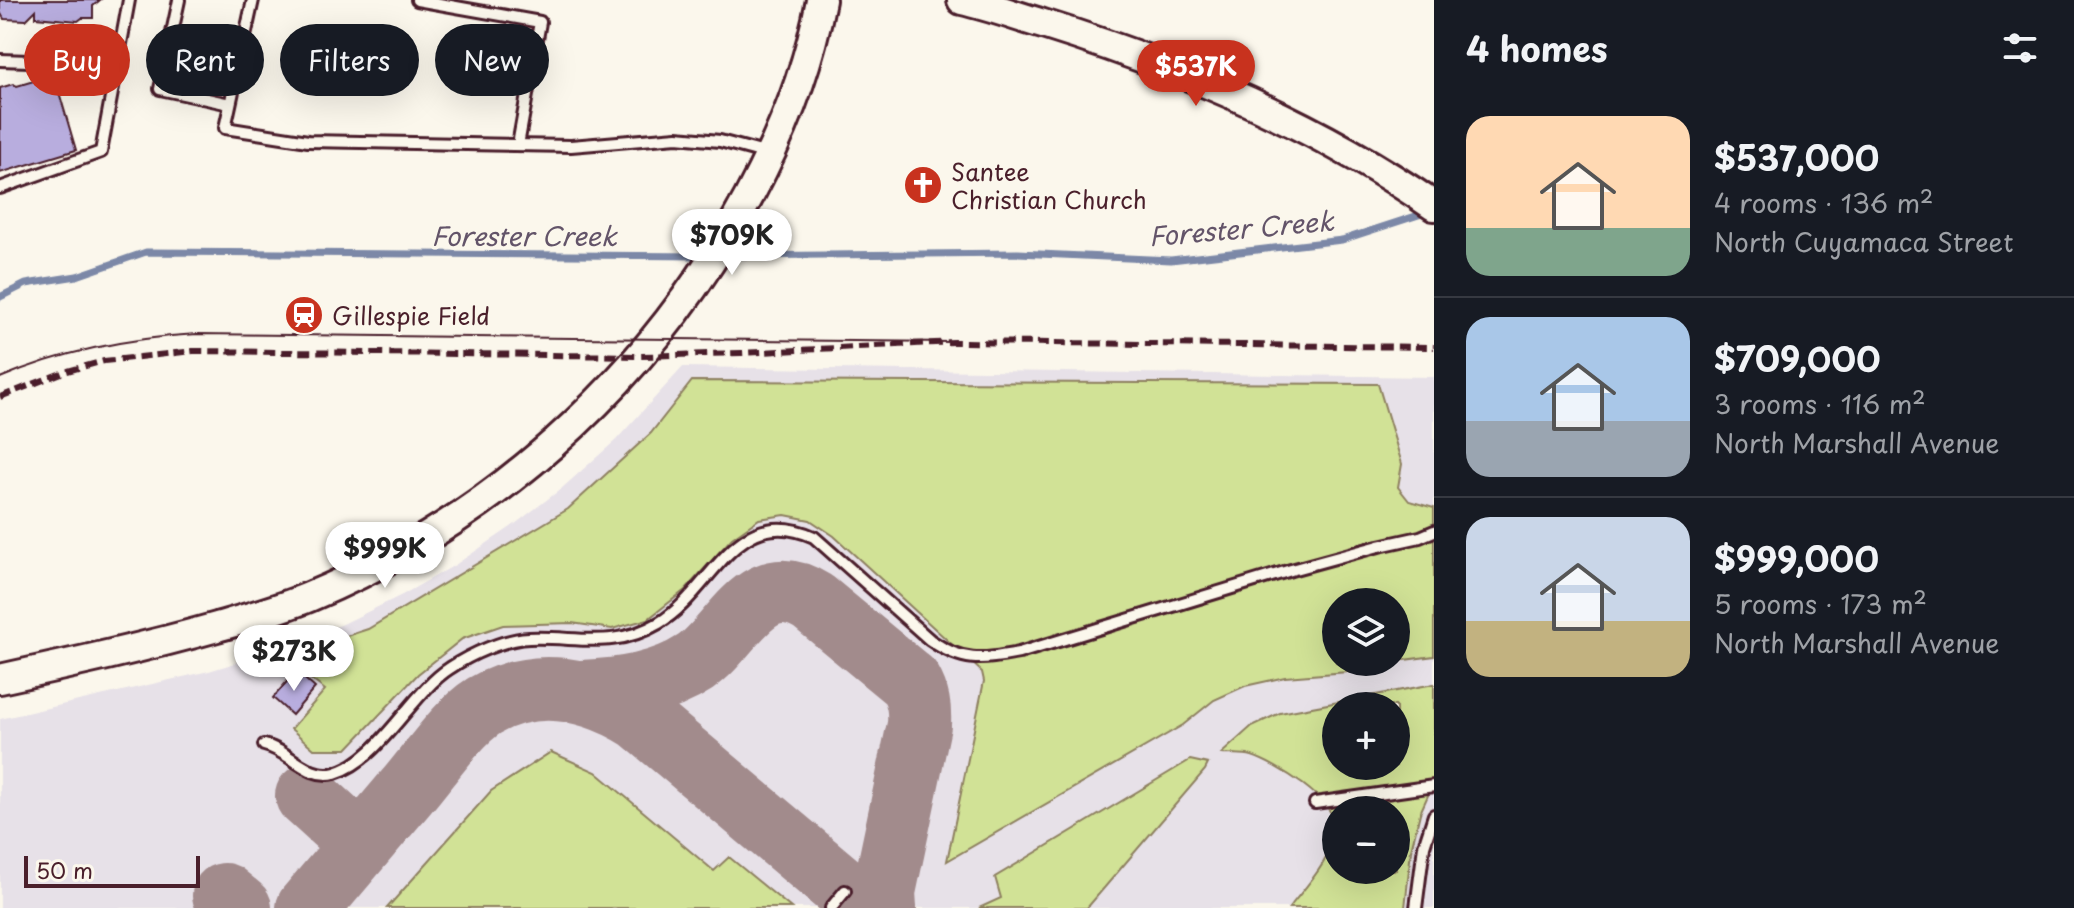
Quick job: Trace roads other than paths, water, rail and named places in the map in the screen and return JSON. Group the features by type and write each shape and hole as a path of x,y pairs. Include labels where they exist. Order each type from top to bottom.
{"main road":[{"path":"0,679 158,644 272,611 323,591 402,552 467,511 518,473 565,434 619,381 668,321 719,249 770,154 802,72 821,0"},
{"path":"962,0 1110,45 1215,87 1392,177 1434,206"}],"lane":[{"path":"124,24 129,0"},
{"path":"179,0 160,89 230,104"},
{"path":"253,0 225,128 300,141 571,146 677,137 720,141 770,154"},
{"path":"417,0 540,22 518,145"},
{"path":"0,60 24,61"},
{"path":"0,188 101,152 111,96"},
{"path":"264,745 277,748 316,773 333,774 357,763 448,669 486,650 525,638 598,642 634,634 660,622 686,601 733,549 751,534 777,527 814,537 947,652 983,660 1019,653 1291,570 1434,531"},
{"path":"1315,803 1434,786"},
{"path":"1416,908 1424,846 1434,815"},
{"path":"831,908 845,891"}],"waterway":[{"name":"Forester Creek","path":"722,256 1018,253 1171,260 1342,240 1428,212"},
{"name":"Forester Creek","path":"0,297 26,284 77,276 146,252 706,256"}],"tram line":[{"path":"0,378 96,347 197,334 954,342"}],"railway":[{"path":"0,397 64,372 104,361 193,351 641,356 954,342 1434,347"}],"place":[{"name":"Santee Christian Church","path":"923,185"},
{"name":"Gillespie Field","path":"304,315"}]}
